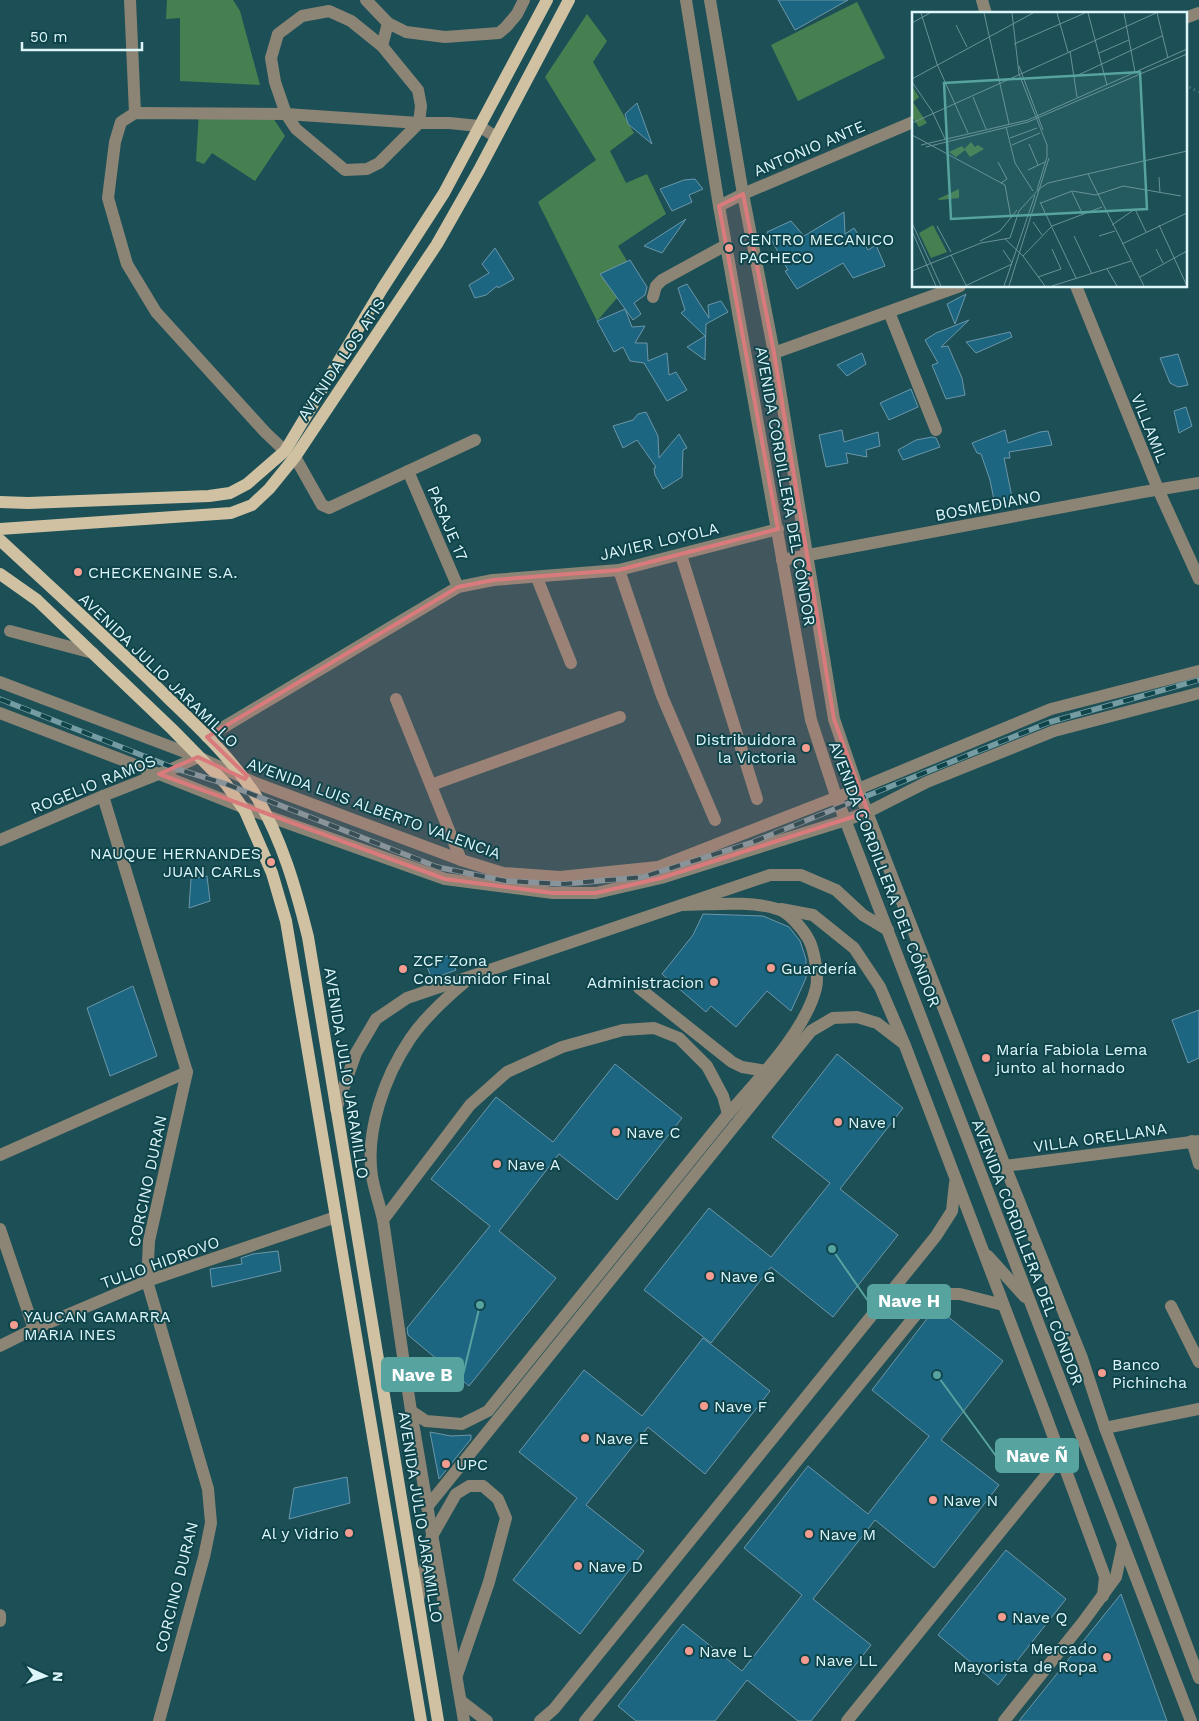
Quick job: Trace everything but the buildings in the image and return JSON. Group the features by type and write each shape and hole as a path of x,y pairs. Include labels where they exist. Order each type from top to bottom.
{"main road":[{"name":"AVENIDA LOS ATIS","path":"0,529 231,513 252,505 269,489 382,290 444,193 547,0"},
{"name":"AVENIDA LOS ATIS","path":"0,502 28,503 209,496 230,493 247,484 290,454 437,244 569,0"},
{"name":"AVENIDA JULIO JARAMILLO","path":"0,540 147,677 217,746 256,796 296,890 308,937 438,1721"},
{"name":"AVENIDA JULIO JARAMILLO","path":"0,574 38,600 172,729 226,784 242,807 272,873 286,921 421,1721"}],"street":[{"path":"130,0 135,113"},
{"path":"366,0 388,23 406,32 445,37 499,33 506,28 517,14 524,0"},
{"name":"AVENIDA CORDILLERA DEL CÓNDOR","path":"686,0 719,206 811,720 836,796 1191,1721"},
{"name":"AVENIDA CORDILLERA DEL CÓNDOR","path":"710,0 743,194 774,353 834,719 858,789 1082,1358 1105,1428 1199,1678"},
{"path":"330,11 351,21 382,46 418,90 421,106 419,123 379,163 367,169 345,170 296,129 286,114 275,82 271,58 278,34 302,16 330,11"},
{"path":"1186,18 1199,13"},
{"path":"382,46 388,23"},
{"path":"475,440 329,508 322,505 290,454 265,432 156,312 127,264 108,198 115,142 121,122 135,113 286,114 419,123 449,122 479,126 496,137"},
{"name":"ANTONIO ANTE","path":"719,206 912,122"},
{"path":"653,297 656,286 662,280 726,245"},
{"path":"774,353 954,288"},
{"name":"VILLAMIL","path":"1077,288 1158,490 1199,579"},
{"path":"888,312 936,430"},
{"name":"PASAJE 17","path":"408,471 458,587"},
{"name":"BOSMEDIANO","path":"782,560 1199,483"},
{"name":"JAVIER LOYOLA","path":"207,737 458,587 493,580 620,570 778,529"},
{"path":"681,555 757,799"},
{"path":"620,570 662,696 715,820"},
{"path":"537,578 570,664"},
{"path":"10,631 93,653"},
{"name":"AVENIDA LUIS ALBERTO VALENCIA","path":"0,682 198,756 242,777 461,860 503,873 560,877 658,867 858,789 1051,709 1199,671"},
{"name":"AVENIDA LUIS ALBERTO VALENCIA","path":"0,713 242,807 445,879 554,893 596,893 661,878 846,820 868,812 927,782 1054,731 1199,693"},
{"path":"396,700 461,860"},
{"path":"431,785 620,717"},
{"name":"ROGELIO RAMOS","path":"0,840 198,756"},
{"name":"CORCINO DURAN","path":"103,796 187,1072 149,1241 147,1281 208,1489 211,1523 204,1557 160,1721"},
{"path":"336,1109 356,1053 376,1019 407,998 770,876 801,875 836,890 863,915 888,930"},
{"path":"682,905 745,904 813,915 854,948 880,987 904,1043 1105,1577 1103,1596"},
{"path":"411,1410 426,1421 462,1424 488,1410 728,1114 766,1071 805,1017 817,986 814,949 802,927 778,909"},
{"path":"464,1721 411,1410 383,1220 372,1175 372,1131 390,1075 410,1038 446,998 473,976"},
{"path":"639,988 732,1062 742,1067 766,1071"},
{"path":"427,1507 811,1031 833,1018 858,1017 877,1023 904,1043"},
{"path":"383,1220 470,1105 508,1072 562,1047 623,1030 654,1028 679,1038 707,1066 723,1096 728,1114"},
{"path":"0,1154 187,1072"},
{"path":"1195,1141 1199,1164"},
{"name":"VILLA ORELLANA","path":"1005,1166 1195,1141"},
{"path":"540,1721 554,1709 936,1236 952,1211 955,1178"},
{"name":"TULIO HIDROVO","path":"0,1346 34,1329 147,1281 336,1217"},
{"path":"0,1229 34,1329"},
{"path":"983,1251 1030,1302"},
{"path":"585,1721 928,1300 946,1294 960,1294 1003,1305"},
{"path":"1171,1306 1199,1362"},
{"path":"1105,1428 1199,1409"},
{"path":"847,1721 1052,1468 1055,1441"},
{"path":"418,1600 432,1536 456,1494 469,1486 483,1486 498,1499 506,1518 489,1582 456,1676"},
{"path":"1004,1721 1116,1577 1123,1544"},
{"path":"0,1615 0,1622"},
{"path":"461,1701 487,1721"}],"path":[{"path":"1186,86 1199,92"}],"highlighted area":[{"path":"743,194 774,353 834,719 868,812 661,878 596,893 553,893 445,879 159,774 198,757 245,779 247,776 207,737 458,587 493,580 619,570 778,529 719,206"}],"green space":[{"path":"167,0 233,0 240,11 260,85 180,81 180,18 166,19"},
{"path":"857,2 885,58 798,101 771,45"},
{"path":"587,14 607,41 593,62 634,133 610,151 626,183 647,174 666,214 618,246 636,276 597,321 538,202 596,160 545,77"},
{"path":"199,111 271,115 285,136 255,181 212,153 204,164 196,161"}],"railway":[{"path":"0,699 174,768 226,784 437,867 506,881 564,884 643,877 753,842 1050,722 1199,680"}],"place":[{"name":"CENTRO MECANICO PACHECO","path":"729,248"},
{"name":"CHECKENGINE S.A.","path":"78,572"},
{"name":"Distribuidora la Victoria","path":"806,748"},
{"name":"NAUQUE HERNANDES JUAN CARLs","path":"271,862"},
{"name":"Guardería","path":"771,968"},
{"name":"ZCF Zona Consumidor Final","path":"403,969"},
{"name":"Administracion","path":"714,982"},
{"name":"María Fabiola Lema junto al hornado","path":"986,1058"},
{"name":"Nave I","path":"838,1122"},
{"name":"Nave C","path":"616,1132"},
{"name":"Nave A","path":"497,1164"},
{"name":"Nave H","path":"832,1249"},
{"name":"Nave G","path":"710,1276"},
{"name":"Nave B","path":"480,1305"},
{"name":"YAUCAN GAMARRA MARIA INES","path":"14,1325"},
{"name":"Banco Pichincha","path":"1102,1373"},
{"name":"Nave Ñ","path":"937,1375"},
{"name":"Nave F","path":"704,1406"},
{"name":"Nave E","path":"585,1438"},
{"name":"UPC","path":"446,1464"},
{"name":"Nave N","path":"933,1500"},
{"name":"Al y Vidrio","path":"349,1533"},
{"name":"Nave M","path":"809,1534"},
{"name":"Nave D","path":"578,1566"},
{"name":"Nave Q","path":"1002,1617"},
{"name":"Nave L","path":"689,1651"},
{"name":"Mercado Mayorista de Ropa","path":"1107,1657"},
{"name":"Nave LL","path":"805,1660"}]}
